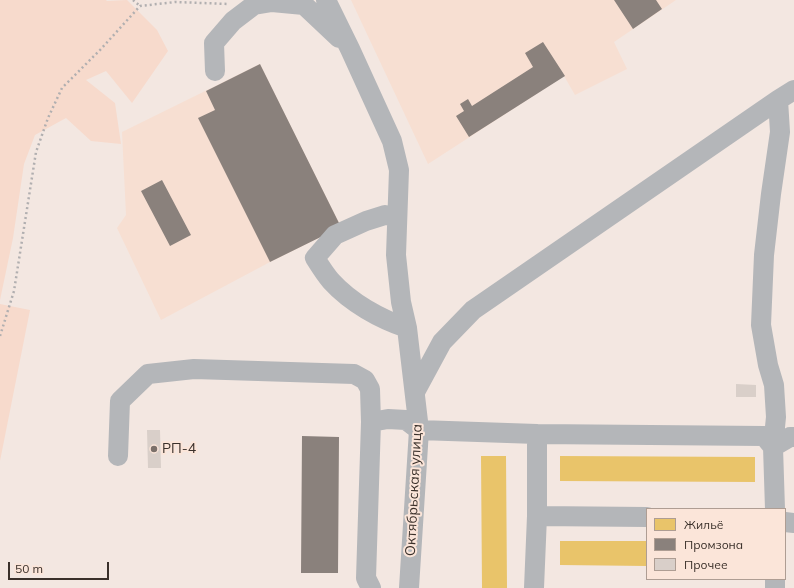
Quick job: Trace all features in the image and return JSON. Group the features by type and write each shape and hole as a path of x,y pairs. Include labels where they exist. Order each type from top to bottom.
{"street":[{"name":"Октябрьская улица","path":"326,0 392,141 399,170 396,255 401,302 407,328 419,430 409,588"},
{"path":"215,71 214,43 233,21 254,6 272,2 304,5 350,50"},
{"path":"414,392 442,342 473,310 786,95"},
{"path":"774,508 774,447 776,417 774,385 768,365 761,325 765,248 771,194 786,95"},
{"path":"397,217 385,216 366,221 334,236 315,258 332,281 356,303 385,320 407,328"},
{"path":"118,456 120,402 148,374 194,369 354,374 365,380 370,389 372,422 366,578 371,588"},
{"path":"372,422 388,419 406,420 419,430 537,434 764,436 774,447"},
{"path":"534,588 537,516 537,434"},
{"path":"774,447 790,437 794,437"},
{"path":"537,516 646,517"}],"path":[{"path":"133,0 140,6"},
{"path":"0,336 14,291 36,152 48,118 62,88 101,49 140,6 175,2 254,6"}],"shaded area":[{"path":"0,0 127,0 157,30 168,51 132,103 106,71 86,80 115,103 121,144 91,141 66,118 35,135 24,164 13,238 0,300"},
{"path":"351,0 676,0 614,42 627,69 575,95 564,76 428,164"},
{"path":"260,64 341,227 270,262 161,320 117,228 126,215 122,132"},
{"path":"0,304 30,310 0,461"}],"building: Жильё":[{"path":"481,456 506,456 507,588 482,588"},
{"path":"560,456 755,457 755,482 560,481"},
{"path":"560,541 646,541 646,566 560,565"}],"building: Промзона":[{"path":"614,0 656,0 662,9 633,29"},
{"path":"543,42 565,76 469,137 456,116 464,111 460,104 468,99 472,106 533,67 525,53"},
{"path":"260,64 341,227 270,262 198,118 215,110 206,91"},
{"path":"162,180 191,235 170,246 141,191"},
{"path":"302,436 339,437 338,573 301,573"}],"building: Прочее":[{"path":"736,384 756,385 756,397 736,397"},
{"name":"РП-4","path":"147,430 160,430 161,468 148,468"}],"place":[{"name":"РП-4","path":"154,449"}]}
